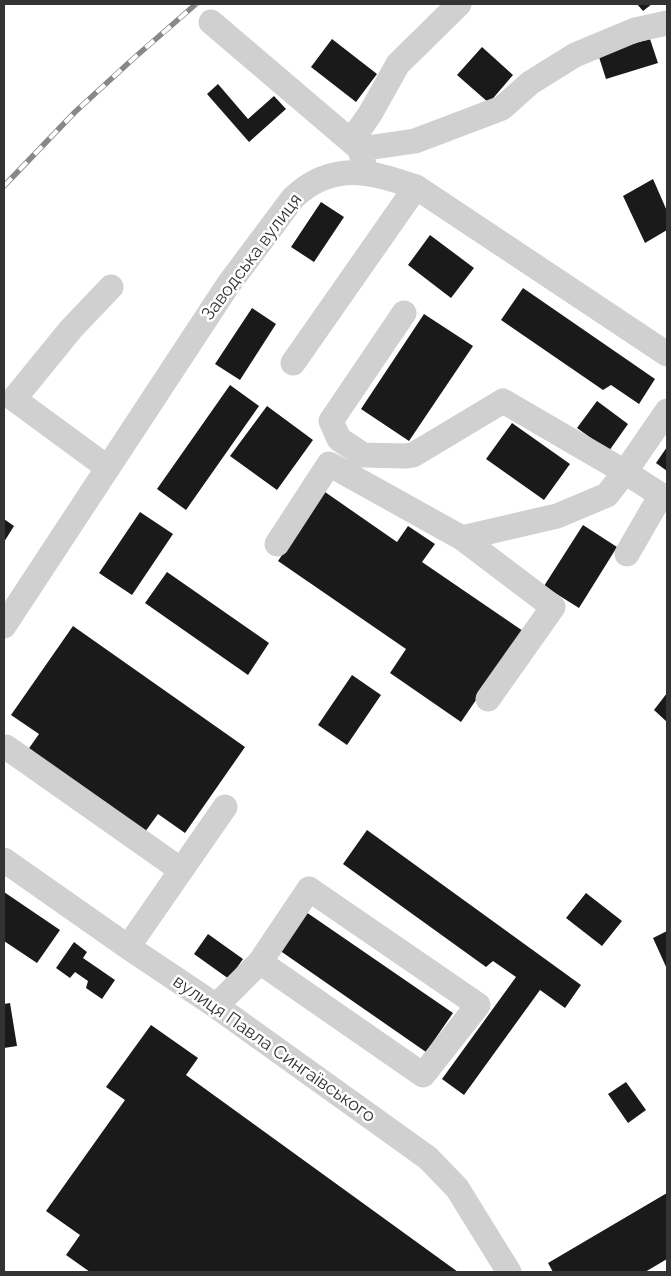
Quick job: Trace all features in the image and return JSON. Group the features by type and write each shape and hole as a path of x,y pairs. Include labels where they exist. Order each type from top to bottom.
{"street":[{"path":"356,145 370,114 398,64 459,4"},
{"path":"211,22 356,145 365,173"},
{"path":"356,145 415,141 502,108 530,83 574,55 635,30 667,23"},
{"name":"Заводська вулиця","path":"4,626 228,286 293,198 325,176 352,172 365,173 391,178 416,187 667,354"},
{"path":"293,362 416,187"},
{"path":"108,468 14,398 71,329 110,287"},
{"path":"404,313 331,420 338,439 363,455 413,455 503,401 664,497 627,554"},
{"path":"462,538 557,516 607,495 667,411"},
{"path":"277,544 329,464 462,538 553,607 488,699"},
{"path":"6,746 181,870"},
{"path":"128,947 225,808"},
{"name":"вулиця Павла Сингаївського","path":"4,860 216,1006 428,1158 457,1188 509,1272"},
{"path":"216,1006 260,962 309,889 478,1005 423,1075 260,962"}],"building":[{"path":"637,4 652,4 643,11"},
{"path":"332,39 377,74 356,102 311,67"},
{"path":"650,39 658,63 606,79 598,54"},
{"path":"482,47 513,75 489,103 457,75"},
{"path":"218,84 248,119 274,96 286,109 249,142 207,94"},
{"path":"653,179 667,211 667,230 645,243 623,196"},
{"path":"321,202 344,217 314,262 291,247"},
{"path":"430,235 474,268 451,298 408,265"},
{"path":"523,288 655,379 639,404 611,385 603,390 501,320"},
{"path":"252,308 276,324 240,380 215,364"},
{"path":"424,314 473,346 409,441 361,409"},
{"path":"230,385 259,406 186,510 157,489"},
{"path":"597,401 628,424 609,451 577,428"},
{"path":"267,406 313,440 277,490 230,456"},
{"path":"512,423 570,464 544,500 486,459"},
{"path":"667,447 667,471 656,463"},
{"path":"325,492 397,542 408,526 435,544 422,562 523,631 461,722 390,673 406,649 278,561"},
{"path":"140,512 173,534 132,595 99,573"},
{"path":"4,519 14,526 4,542"},
{"path":"583,525 617,547 579,608 544,586"},
{"path":"167,572 269,643 248,675 145,603"},
{"path":"73,626 245,747 185,833 158,814 142,836 25,754 39,734 11,715"},
{"path":"352,675 381,695 347,745 318,725"},
{"path":"667,693 667,722 654,710"},
{"path":"367,830 581,985 565,1008 540,990 464,1095 442,1079 516,977 493,961 486,967 343,864"},
{"path":"4,892 60,930 37,963 4,941"},
{"path":"586,893 622,921 602,946 566,918"},
{"path":"306,912 453,1013 426,1052 279,950"},
{"path":"667,931 667,969 653,938"},
{"path":"208,934 243,959 229,979 194,954"},
{"path":"74,942 87,952 83,958 115,980 102,999 86,988 88,981 75,972 70,978 56,968"},
{"path":"10,1003 17,1046 4,1048 4,1004"},
{"path":"151,1025 198,1058 186,1075 458,1272 90,1272 66,1255 80,1235 46,1211 125,1100 106,1087"},
{"path":"626,1082 646,1110 628,1123 608,1094"},
{"path":"667,1193 667,1259 645,1272 553,1272 548,1263"}],"railway":[{"path":"4,186 75,112 196,4"}]}
